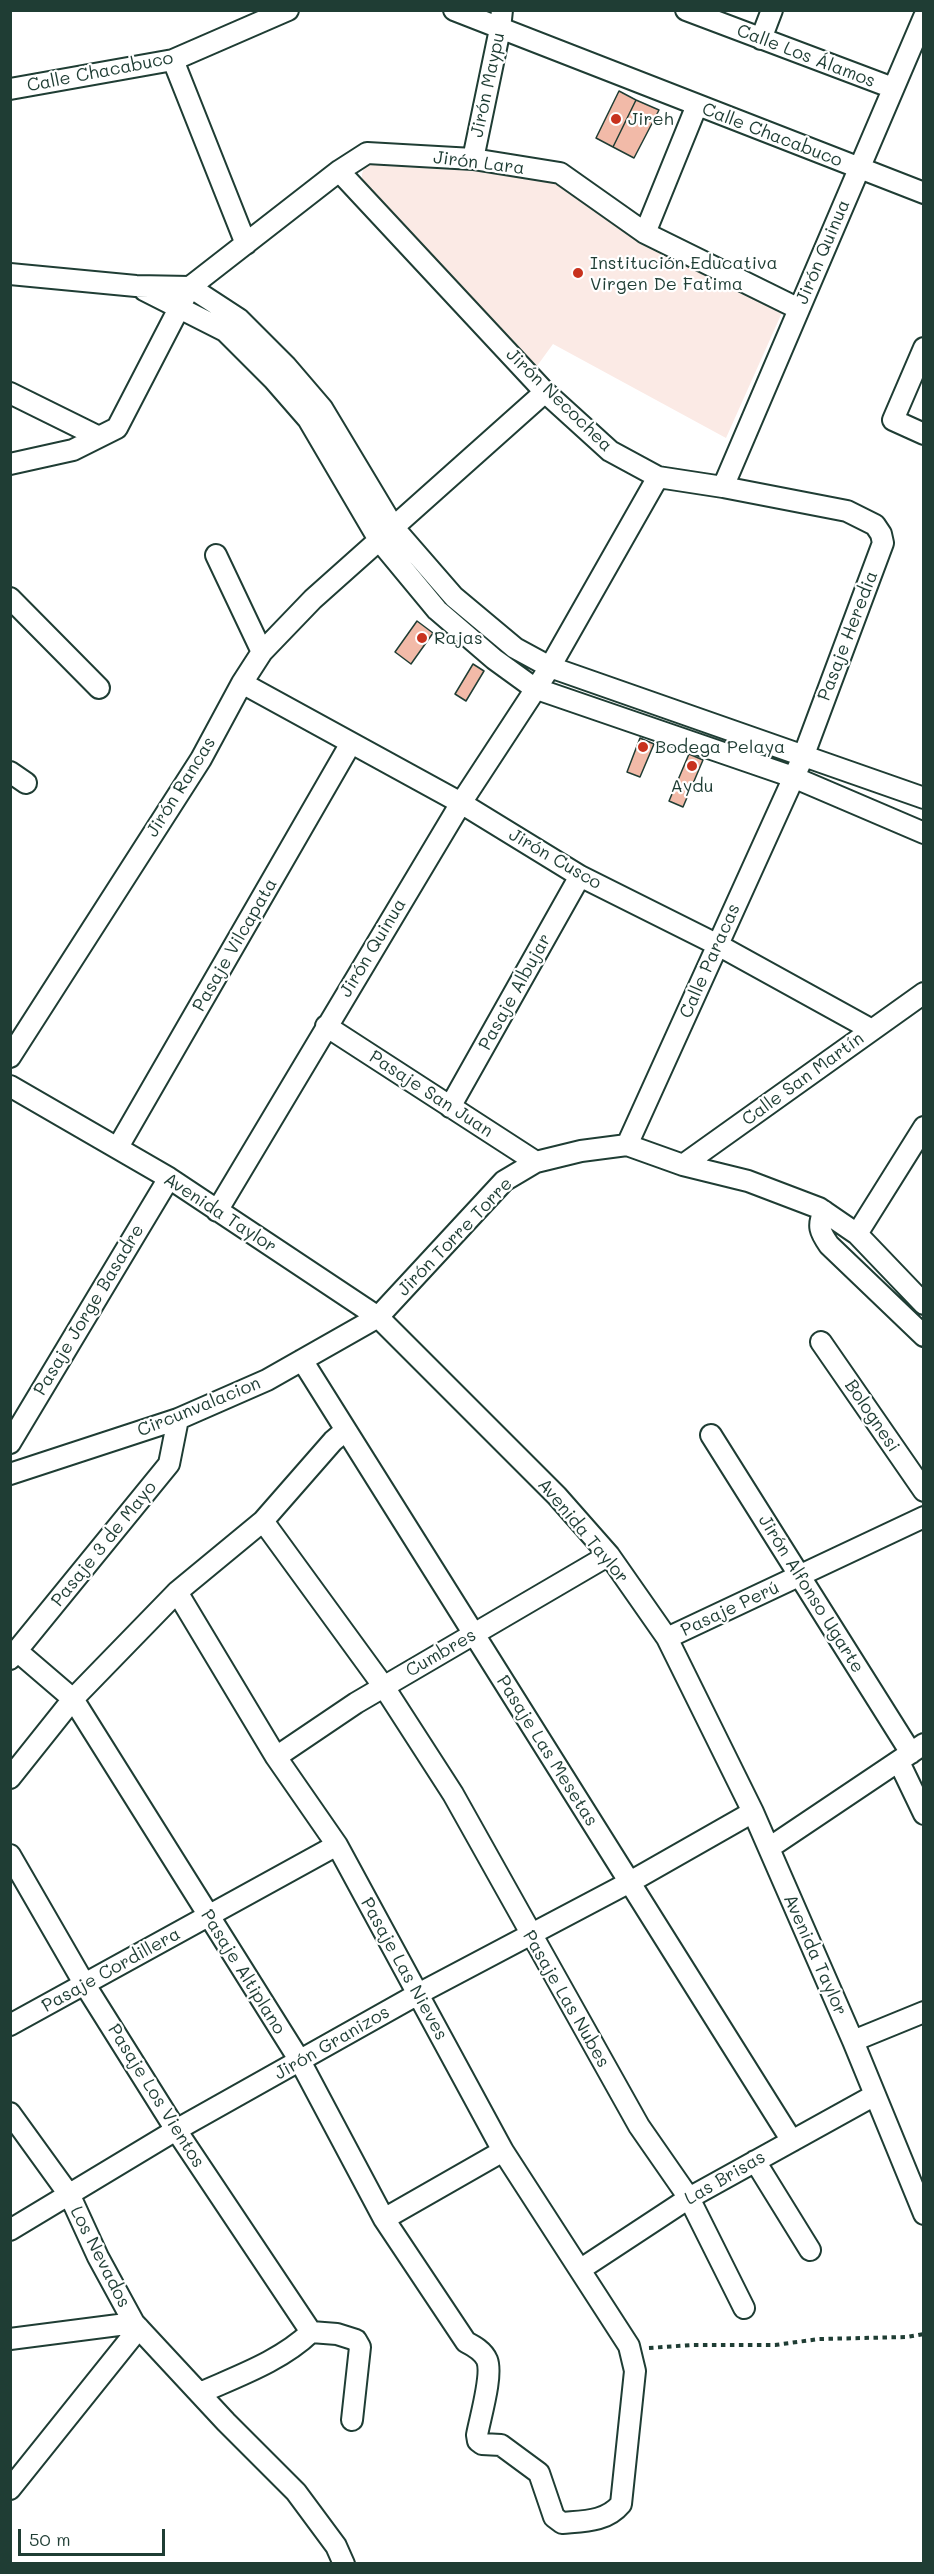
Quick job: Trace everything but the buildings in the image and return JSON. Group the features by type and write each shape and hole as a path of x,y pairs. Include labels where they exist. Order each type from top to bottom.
{"street":[{"name":"Calle Chacabuco","path":"10,89 173,60 288,10"},
{"name":"Calle Chacabuco","path":"454,10 501,20 696,105 924,193"},
{"name":"Calle Los Álamos","path":"686,10 893,88"},
{"path":"761,39 772,10"},
{"name":"Jirón Quinua","path":"723,487 924,17"},
{"name":"Jirón Maypu","path":"473,159 501,20"},
{"path":"173,60 246,244"},
{"path":"645,233 696,105"},
{"name":"Jirón Lara","path":"10,464 73,450 117,428 190,287 339,171 367,153 473,159 561,173 645,233 799,309"},
{"name":"Jirón Necochea","path":"339,171 545,392 610,451 657,477 723,487 846,512"},
{"path":"10,274 136,286 190,287 239,319 286,366 322,408 386,534 454,597 515,648 550,667 924,798"},
{"path":"136,286 225,331 274,380 308,419 437,610 494,660 534,688 793,777 920,831 924,811"},
{"path":"924,348 893,420 924,434"},
{"name":"Jirón Rancas","path":"10,1057 201,759 242,682 262,651 313,599 545,392"},
{"path":"10,393 99,437"},
{"path":"550,667 657,477"},
{"name":"Pasaje Heredia","path":"793,777 883,543 881,534 875,525 846,512"},
{"path":"216,555 262,651"},
{"path":"10,597 99,688"},
{"name":"Jirón Quinua","path":"218,1211 326,1026 461,803 534,688 550,667"},
{"name":"Jirón Cusco","path":"242,682 461,803 580,876 718,945 872,1030"},
{"name":"Pasaje Vilcapata","path":"118,1147 351,743"},
{"name":"Calle Paracas","path":"627,1145 793,777"},
{"name":"Pasaje Albujar","path":"450,1107 580,876"},
{"name":"Calle San Martín","path":"683,1165 924,993"},
{"name":"Pasaje San Juan","path":"326,1026 536,1162"},
{"name":"Avenida Taylor","path":"10,1086 118,1147 169,1179 378,1317 557,1496 609,1555 667,1638 753,1812 853,2041 924,2214"},
{"path":"857,1234 924,1127"},
{"path":"627,1145 683,1165 748,1181 824,1211 857,1234 924,1304"},
{"name":"Jirón Torre Torre","path":"378,1317 504,1181 536,1162 581,1151 627,1145"},
{"name":"Pasaje Jorge Basadre","path":"10,1443 169,1179"},
{"path":"824,1211 819,1222 820,1232 829,1245 924,1336"},
{"name":"Circunvalacion","path":"10,1474 178,1419 267,1380 378,1317"},
{"name":"Bolognesi","path":"821,1342 924,1491"},
{"name":"Pasaje Las Mesetas","path":"302,1360 792,2141"},
{"name":"Pasaje 3 de Mayo","path":"14,1655 169,1464 178,1419"},
{"path":"10,1778 73,1699 177,1593 263,1521 333,1440 346,1430"},
{"name":"Jirón Alfonso Ugarte","path":"711,1435 911,1753 924,1814"},
{"name":"Pasaje Perú","path":"667,1638 924,1517"},
{"name":"Pasaje Las Nubes","path":"263,1521 384,1687 453,1794 639,2126 689,2198 744,2308"},
{"name":"Cumbres","path":"276,1757 384,1687 609,1555"},
{"name":"Pasaje Las Nieves","path":"177,1593 276,1757 337,1845 503,2151 629,2346"},
{"name":"Pasaje Altiplano","path":"14,1655 73,1699 300,2061 384,2219 466,2342 477,2348 487,2360 489,2372 477,2435 478,2441 482,2444 501,2445 539,2473 554,2517 562,2523 597,2519 612,2514 621,2504 635,2371 629,2346"},
{"path":"769,1848 911,1753"},
{"name":"Jirón Granizos","path":"10,2230 70,2196 176,2130 418,1994 630,1882 753,1812"},
{"name":"Pasaje Cordillera","path":"10,2025 337,1845"},
{"name":"Pasaje Los Vientos","path":"10,1855 85,1985 176,2130 311,2332"},
{"path":"853,2041 924,2012"},
{"name":"Las Brisas","path":"580,2269 689,2198 875,2096"},
{"name":"Los Nevados","path":"10,2113 70,2196 98,2257 136,2326 226,2422 296,2492 336,2546 344,2564"},
{"path":"384,2219 503,2151"},
{"path":"754,2161 810,2250"},
{"path":"10,2339 136,2326"},
{"path":"10,2489 136,2326"},
{"path":"201,2393 290,2349 311,2332 351,2337 360,2347 352,2420"}],"path":[{"path":"629,2346 653,2348 692,2344 776,2345 819,2339 907,2337 924,2334"}],"shaded area":[{"name":"Institución Educativa Virgen De Fatima","path":"366,162 517,174 561,180 784,308 726,438 553,344 537,366 362,190 362,174"}],"place":[{"name":"Jireh","path":"616,119"},
{"name":"Institución Educativa Virgen De Fatima","path":"578,273"},
{"name":"Rajas","path":"422,638"},
{"name":"Bodega Pelaya","path":"643,747"},
{"name":"Aydu","path":"692,766"}]}
